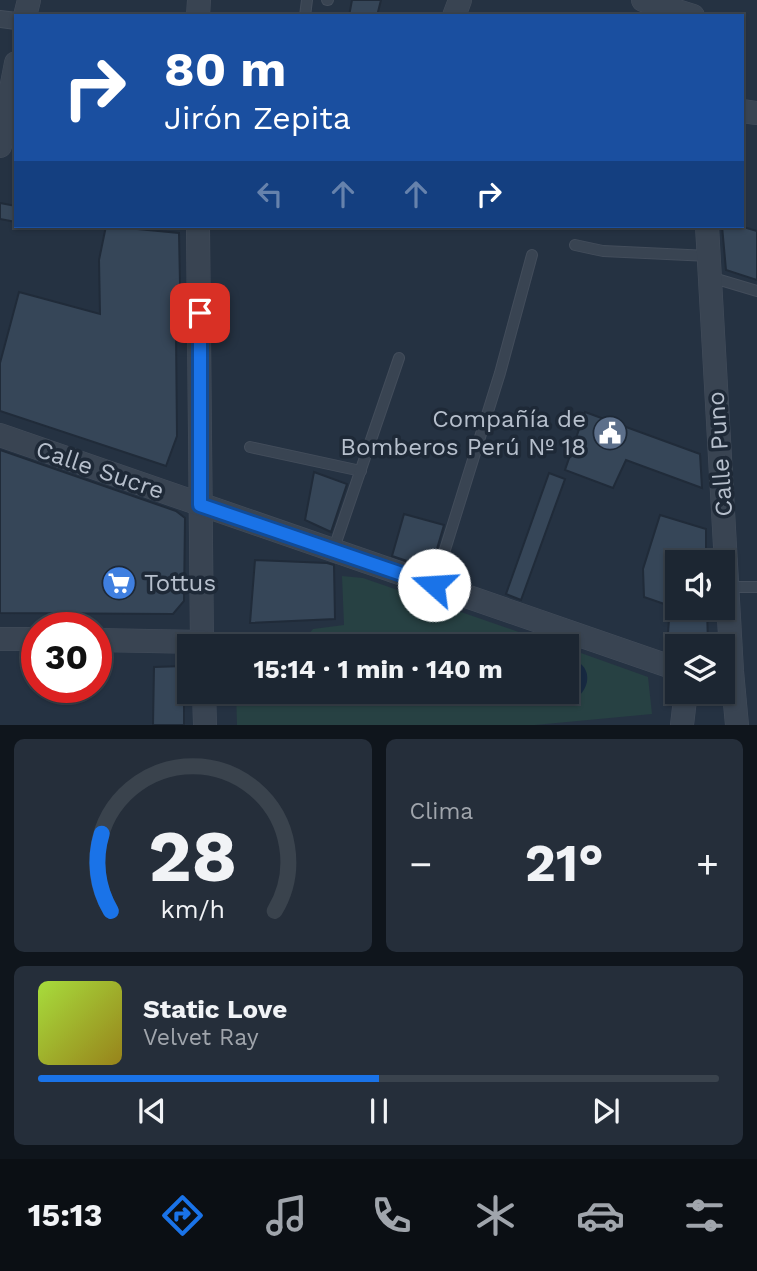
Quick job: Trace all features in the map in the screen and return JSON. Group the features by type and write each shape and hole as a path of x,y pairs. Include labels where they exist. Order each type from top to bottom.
{"street":[{"path":"643,0 687,14"},
{"path":"0,146 14,73"},
{"path":"198,228 202,634"},
{"name":"Calle Puno","path":"708,228 727,550"},
{"name":"Calle Sucre","path":"0,435 665,665"},
{"path":"0,639 21,639"},
{"path":"112,641 177,643"},
{"path":"204,704 205,725"},
{"path":"682,725 684,704"},
{"name":"Calle Puno","path":"732,704 737,725"}],"lane":[{"path":"575,245 709,266 757,291"},
{"path":"434,585 491,405 532,256"},
{"path":"333,551 399,358"},
{"path":"250,447 361,471"},
{"path":"735,587 757,587"}],"green space":[{"path":"342,576 363,578 524,634 309,634 313,629 344,625"},
{"path":"579,652 648,677 652,714 535,725 237,725 236,704 579,704"}],"water":[{"path":"579,663 586,671 584,690 579,695"}],"building":[{"path":"352,0 381,0 378,14 349,14"},
{"path":"0,203 14,206 14,222 0,219"},
{"path":"744,227 757,231 757,280 726,270 722,228"},
{"path":"106,228 179,233 181,334 176,332 177,436 166,466 0,411 0,363 19,292 100,314 99,260"},
{"name":"Compañía de Bomberos Perú Nº 18","path":"585,412 700,454 702,488 626,460 613,488 565,470"},
{"path":"0,450 176,511 185,518 184,601 173,614 0,613"},
{"path":"314,472 347,484 331,532 305,520"},
{"path":"549,473 565,479 521,600 506,594"},
{"path":"404,514 444,525 431,569 392,556"},
{"path":"660,515 706,529 706,550 665,550 665,604 644,597 643,569"},
{"path":"255,560 334,565 335,619 250,623"},
{"path":"669,620 707,620 708,634 668,634"},
{"path":"177,666 177,704 184,704 184,725 153,725 154,667"}],"place":[{"name":"Compañía de Bomberos Perú Nº 18","path":"610,433"},
{"name":"Tottus","path":"119,583"}],"route":[{"path":"200,313 200,505 434,585"}]}
